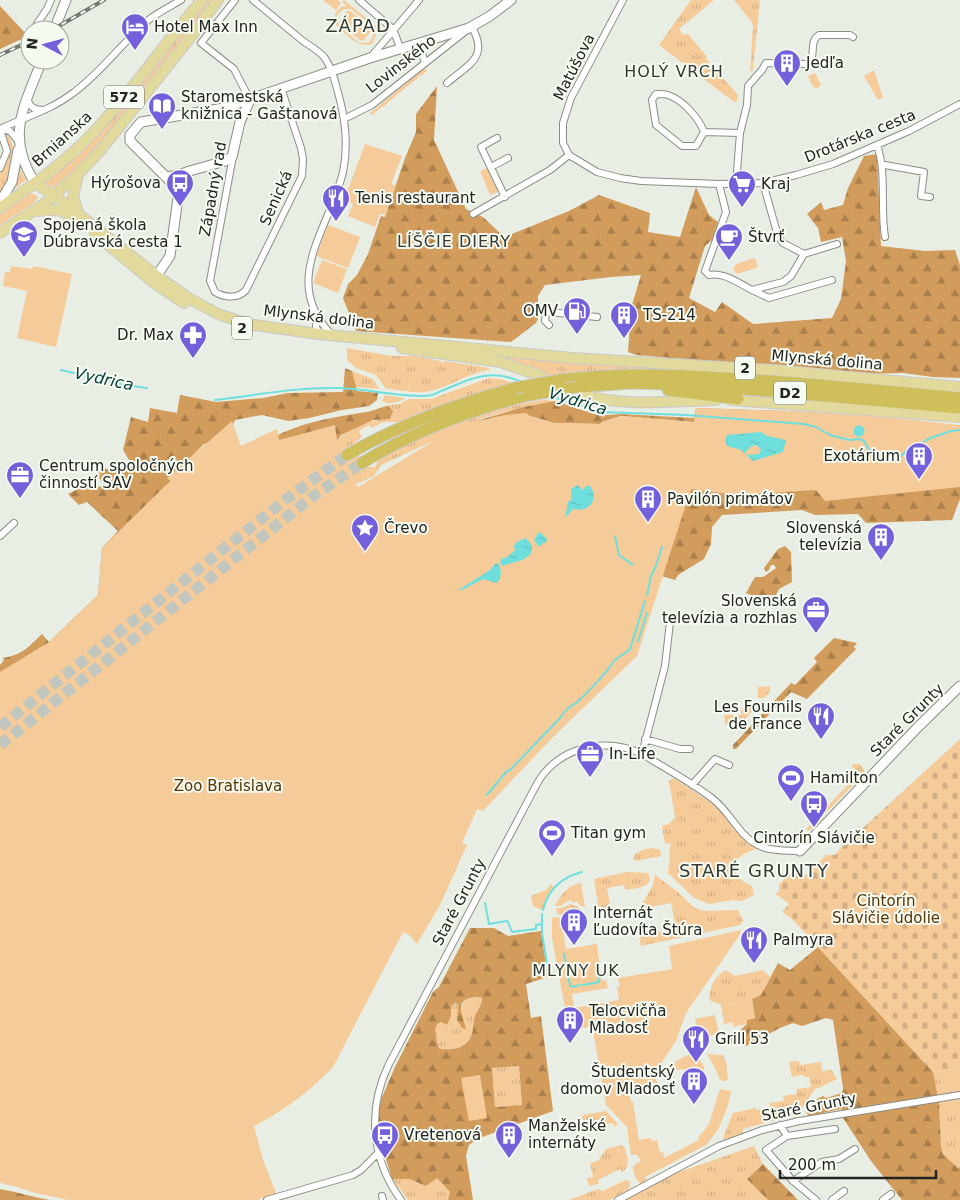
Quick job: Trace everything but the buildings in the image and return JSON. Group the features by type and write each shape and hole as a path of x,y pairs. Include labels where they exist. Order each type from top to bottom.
{"highway":[{"name":"D2","path":"347,455 410,423 460,404 515,388 560,380 600,376 678,375 783,382 960,398"},
{"name":"D2","path":"362,463 392,445 471,411 529,395 580,391 619,384 662,383 699,385 960,408"},
{"path":"619,384 738,400"}],"main road":[{"name":"Brnianska","path":"0,208 70,155 101,125 202,0"},
{"name":"572","path":"35,211 78,174 117,131 218,0"},
{"path":"77,216 73,197 78,174"},
{"name":"Mlynská dolina","path":"35,183 155,279 196,303 220,314 270,328 500,362 541,376"},
{"path":"0,233 35,211 41,196 35,183"},
{"name":"2","path":"35,211 59,210 77,216"},
{"name":"Mlynská dolina","path":"328,337 572,358 774,370 960,387"},
{"name":"2","path":"580,391 604,400 652,402 738,400 960,417"}],"street":[{"path":"40,20 51,0"},
{"path":"58,20 66,0"},
{"path":"0,129 45,110 75,92 100,71 152,18 181,0"},
{"path":"236,0 201,43 234,69 243,82 250,100"},
{"path":"253,0 324,57 332,72 344,119 346,150 343,171 311,258 309,290 316,316 328,337"},
{"path":"359,0 392,30 401,50"},
{"path":"370,58 419,0"},
{"name":"Lovinského","path":"344,119 372,105 471,27 490,16 510,0"},
{"name":"Matúšova","path":"569,155 563,143 562,130 565,111 623,0"},
{"path":"211,10 220,11 229,8"},
{"path":"179,192 166,176 131,143 130,135 142,121 224,108 370,58 471,27 478,38 478,54 474,60 447,83"},
{"path":"736,184 740,133 747,105 748,86 766,63 808,64 813,59 813,42 819,35 850,35 853,37"},
{"path":"418,44 425,63"},
{"path":"0,202 14,177 21,119 27,97 38,70"},
{"name":"Senická","path":"249,285 302,176 303,159 301,148 281,88"},
{"path":"656,94 668,95 694,114 704,132 696,146 682,146 656,125 652,100 656,94"},
{"path":"27,97 32,108 45,110"},
{"name":"Západný rad","path":"249,285 242,294 229,296 215,292 210,281 240,122 250,100"},
{"name":"Drotárska cesta","path":"569,155 597,172 620,178 641,181 719,184 763,183 819,169 877,145 960,104"},
{"path":"224,108 235,112 240,122"},
{"path":"0,129 13,133 19,142 22,158 35,183"},
{"path":"0,129 7,151 0,168"},
{"path":"704,132 740,133"},
{"path":"497,138 481,147 504,197"},
{"path":"877,145 882,169 882,218 885,237"},
{"path":"166,176 224,161 232,158 233,154"},
{"path":"473,214 550,170 569,155"},
{"path":"491,167 508,158"},
{"path":"885,165 924,172 921,196 930,196"},
{"path":"155,279 165,266 171,252 181,176 186,172"},
{"path":"763,183 778,236 783,243 804,254"},
{"path":"719,184 726,212 705,271 709,275 723,275 769,298 832,280"},
{"path":"752,290 784,282 791,276 804,254 837,244"},
{"path":"549,324 545,321 546,313 549,312 597,317"},
{"path":"316,316 316,326 328,337"},
{"path":"0,536 14,523"},
{"path":"642,754 665,665 670,622"},
{"name":"Staré Grunty","path":"401,1200 384,1172 375,1139 375,1114 378,1092 384,1074 540,778 546,770 558,760 588,747 599,745 617,746 642,754 719,804 743,834 752,842 773,850 800,851 918,727 960,686"},
{"path":"645,739 680,749 690,749"},
{"path":"692,785 715,759 730,766"},
{"name":"Staré Grunty","path":"618,1200 719,1146 780,1125 960,1095"},
{"path":"780,1125 787,1136"},
{"path":"816,1200 793,1182 766,1150 787,1136 836,1129"},
{"path":"793,1182 822,1162 839,1159 855,1149"},
{"path":"268,1200 352,1175 361,1170 378,1153"},
{"path":"832,1200 844,1191"},
{"path":"883,1200 891,1194"}],"green space":[{"path":"206,0 214,0 90,159 59,186 52,187 44,182"},
{"path":"323,0 337,0 341,3 336,10"},
{"path":"344,0 382,31 380,33 376,31 372,44 357,43 337,26 335,13 341,7 347,6 342,2","holes":["344,9 351,9 372,26 373,37 369,42 358,42 338,22 337,17 339,13"]},
{"path":"691,0 714,0 679,29 683,35 689,35 707,57 721,79 723,78 738,95 737,102 734,102 659,45"},
{"path":"734,0 760,0 753,69 750,72 753,26"},
{"path":"0,6 20,27 20,40 0,49"},
{"path":"347,11 350,11 370,27 371,31 363,41 340,24"},
{"path":"425,68 427,71 419,77 418,75 418,78 383,107 381,106 372,115 369,114"},
{"path":"874,70 883,97 878,100 864,76"},
{"path":"815,73 821,85 817,88 813,87 808,76"},
{"path":"437,86 434,140 466,209 483,217 504,237 569,211 599,195 650,213 648,232 680,237 696,187 709,215 718,222 712,240 705,246 689,298 715,312 722,302 753,324 832,318 841,299 846,261 842,237 821,242 818,228 807,214 821,202 824,210 843,205 848,188 864,156 877,154 881,246 925,251 955,250 960,265 960,378 903,373 860,374 636,355 628,352 631,308 641,275 545,285 538,296 538,319 536,323 511,342 356,331 343,298 348,284 357,275 368,254 381,216 385,217 416,132 416,114"},
{"path":"5,133 11,140 14,166 8,185 0,197 0,173 3,167"},
{"path":"365,144 402,156 391,184 396,186 385,215 380,214 375,227 348,216 353,204 344,200"},
{"path":"490,167 500,191 490,195 480,171"},
{"path":"19,169 26,180 12,191"},
{"path":"30,193 38,198 34,203 0,225 0,211"},
{"path":"328,225 360,237 348,268 316,256"},
{"path":"755,258 758,266 756,268 737,274 733,269 736,264"},
{"path":"322,260 347,269 338,293 313,283"},
{"path":"11,266 32,269 33,266 72,274 56,347 17,338 27,291 3,286 5,272 10,272"},
{"path":"413,346 580,363 669,369 606,370 549,376 535,369"},
{"path":"347,348 391,356 415,356 441,361 441,363 444,363 444,361 489,368 489,370 473,374 441,388 425,392 410,392 385,388 376,375 356,368 347,360"},
{"path":"345,368 352,371 357,391 378,393 377,400 369,406 288,421 262,415 235,420 228,437 204,444 172,476 176,494 98,596 0,692 0,665 4,660 3,658 21,652 42,634 49,642 98,595 102,548 118,531 87,502 79,505 68,494 78,489 105,486 97,475 100,467 122,473 127,471 129,460 123,450 131,417 148,422 150,408 177,413 180,395 216,402 263,398 288,393 343,392"},
{"path":"352,371 373,379 379,389 355,387"},
{"path":"489,378 514,383 439,406 400,422 384,422 371,428 369,425 359,431 362,437 345,450 349,458 362,456 369,467 375,467 378,460 390,452 466,421 522,404 543,400 555,401 523,407 483,418 381,465 374,476 351,486 335,444 344,434 356,426 384,419 388,406 379,406 400,404 409,399 431,399"},
{"path":"385,395 404,399 387,403 382,401"},
{"path":"555,401 594,414 607,415 694,418 696,408 837,414 840,418 694,422 621,416 600,424 554,423 530,416 473,422 523,407"},
{"path":"388,406 393,411 390,419 373,420 341,435 335,444 265,460 272,438 283,432 318,421"},
{"name":"Zoo Bratislava","path":"696,408 886,417 960,425 960,487 825,501 816,490 736,495 691,489 637,656 553,737 483,811 477,809 462,843 467,845 440,905 417,944 409,935 403,932 333,1067 296,1100 254,1126 263,1160 276,1193 257,1200 68,1200 0,1183 0,672 49,642 98,595 102,548 170,481 167,478 232,421 241,446 277,429 279,440 335,425 342,454 360,479 355,483 358,487 455,428 473,422 505,415 526,413 554,423 600,424 621,416 694,422"},
{"path":"960,481 960,499 952,520 866,523 858,514 815,515 802,510 722,515 712,527 711,544 704,559 678,575 675,580 658,575 682,497 688,498 691,487"},
{"path":"785,546 791,552 792,582 779,589 776,595 751,595 746,593 755,577 763,577 776,568 774,565 771,565 766,572 764,568 778,549"},
{"path":"834,638 857,643 854,647 856,649 807,699 791,692 736,749 733,749 733,745 791,683 795,685 817,662 814,658"},
{"path":"770,686 770,692 764,698 758,698 758,687"},
{"path":"745,705 756,705 756,707 738,727 732,729 725,723 724,715 741,715"},
{"name":"Cintorín Slávičie údolie","path":"960,739 960,1070 933,1072 793,920 782,912 789,904 776,894 779,891 779,885 792,869 797,869 805,876 826,855 835,855 859,827 862,829"},
{"path":"860,764 865,772 809,831 806,829 859,773 851,765"},
{"path":"674,778 719,808 744,840 757,848 740,857 735,867 735,871 740,879 752,886 754,895 742,901 733,900 709,904 694,898 668,873 669,847 671,846 670,843 665,844 662,826 669,824 675,817 669,781"},
{"path":"653,848 660,850 661,856 636,861 633,858 645,849"},
{"path":"627,872 648,873 649,882 639,888 625,890 624,885 607,888 611,909 599,911 594,879"},
{"path":"655,875 678,892 693,907 703,911 738,910 743,921 740,925 641,946 639,935 663,931 675,924 671,903 640,908 653,885"},
{"path":"552,883 553,888 542,910 533,906 531,896 546,890"},
{"path":"581,883 585,907 576,901 574,903 570,900 560,906 555,906 565,891"},
{"path":"570,904 582,910 561,915 557,914 556,908 562,908"},
{"path":"559,917 566,949 597,944 602,981 606,980 608,988 572,994 574,1008 619,1000 617,987 620,986 618,978 672,969 669,946 741,930 739,936 686,1013 676,1041 662,1062 663,1068 688,1055 697,1055 704,1067 704,1074 685,1075 684,1069 670,1071 670,1076 656,1078 657,1083 643,1085 643,1090 629,1093 631,1102 633,1102 639,1140 651,1138 652,1141 657,1140 660,1153 663,1152 664,1158 699,1140 698,1138 709,1124 720,1089 731,1091 728,1105 718,1130 706,1145 645,1177 647,1180 642,1184 635,1176 633,1166 641,1161 637,1155 631,1155 627,1127 606,1105 593,1031 589,1027 569,1030 552,938 552,918"},
{"path":"470,928 494,928 508,936 541,931 548,977 526,984 531,1018 541,1016 553,1111 477,1139 469,1145 466,1156 473,1200 448,1200 450,1192 437,1178 426,1186 409,1179 392,1179 379,1137 379,1104 395,1067 433,992 439,987","holes":["478,997 482,998 482,1001 475,1016 473,1031 469,1040 458,1048 440,1049 435,1030 437,1024 441,1022 447,1025 451,1016 451,1006 455,1003 458,1004 457,1020 462,1028 466,1029 462,1013 463,1002","519,1066 522,1105 495,1107 492,1068"]},
{"path":"818,947 933,1072 939,1102 941,1146 943,1154 958,1168 960,1167 960,1200 902,1200 871,1161 843,1118 841,1109 809,1116 806,1112 815,1100 823,1096 826,1098 842,1093 843,1088 833,1020 826,1018 802,1026 793,1023 746,1046 729,1043 727,1035 739,1031 747,1024 746,1020 755,1018 752,999 761,995 778,963 790,970"},
{"path":"726,970 735,976 763,970 770,977 761,995 752,999 721,1005 709,1000 709,995 715,979"},
{"path":"482,998 482,1000 475,1016 473,1031 469,1040 458,1048 440,1049 435,1030 437,1023 441,1022 447,1025 451,1016 451,1006 455,1003 458,1004 457,1020 460,1026 463,1002 466,999"},
{"path":"752,999 755,1018 747,1020 747,1024 733,1027 732,1022 724,1024 721,1005"},
{"path":"715,1015 719,1034 698,1038 695,1019"},
{"path":"707,1054 722,1055 726,1061 728,1079 720,1080"},
{"path":"799,1061 800,1065 821,1062 822,1071 832,1070 837,1079 814,1090 795,1119 794,1115 743,1129 743,1133 724,1140 723,1138 733,1113 756,1108 756,1110 770,1108 770,1103 784,1101 783,1096 797,1094 797,1089 811,1087 809,1077 804,1077 803,1075 792,1077 789,1062"},
{"path":"519,1066 522,1105 495,1107 492,1068"},
{"path":"960,1070 960,1167 958,1169 943,1154 939,1102 933,1072"},
{"path":"480,1075 487,1118 469,1121 461,1078"},
{"path":"606,1111 618,1124 614,1127 613,1123 588,1127 589,1131 585,1132 582,1115"},
{"path":"622,1145 625,1148 627,1158 625,1170 622,1172 620,1169 598,1180 599,1184 589,1186 587,1178 593,1177 590,1163 598,1161 606,1149"},
{"path":"754,1146 763,1164 747,1179 768,1200 626,1200 662,1178"},
{"path":"763,1164 798,1200 768,1200 747,1179"},
{"path":"437,1178 450,1192 448,1200 408,1200 392,1179 409,1179 426,1186"},
{"path":"625,1180 630,1181 629,1189 610,1200 569,1200 598,1189 603,1191"},
{"path":"0,1189 37,1197 50,1200 0,1200"}],"water":[{"path":"859,425 865,431 859,437 853,431"},
{"path":"761,432 767,436 786,440 783,452 753,461 741,450 727,446 725,440 727,435","holes":["756,445 761,449 759,454 748,455 745,453 750,447"]},
{"path":"577,485 583,490 586,486 590,486 593,491 593,500 584,509 573,509 565,518 568,502 572,499 571,489"},
{"path":"538,533 541,533 547,539 546,543 539,547 534,540"},
{"path":"525,538 532,546 529,555 522,560 503,566 500,563 501,559 507,557 515,550 514,546 517,542"},
{"path":"498,563 501,573 497,583 483,579 457,591 490,570"}],"waterway":[{"name":"Vydrica","path":"61,370 125,385 147,388"},
{"name":"Vydrica","path":"215,400 323,388 424,396 432,395 465,381 497,375 522,382"},
{"name":"Vydrica","path":"553,397 601,412 686,415 804,424 816,427 830,435 849,440 860,439 864,441 869,450 880,453 885,459 896,461 908,449 918,446 928,439 960,430"},
{"path":"615,536 619,555 633,565"},
{"path":"647,595 651,576 662,547"},
{"path":"487,795 506,772 566,710 596,683 614,661 630,649 645,601"},
{"path":"638,641 647,613"},
{"path":"543,910 548,896 557,885 568,877 582,872"},
{"path":"485,903 489,924 507,921 512,932 536,929 536,925 542,924"},
{"path":"542,914 542,933 549,976"},
{"path":"564,954 570,985 572,987 580,985"},
{"path":"583,985 599,982 598,977"}],"tunnel":[{"path":"0,727 285,500 347,455"},
{"path":"0,745 312,497 362,463"}],"railway":[{"path":"69,20 104,0"},
{"path":"0,55 20,46"}],"place":[{"name":"Hotel Max Inn","path":"135,51"},
{"name":"Jedľa","path":"787,87"},
{"name":"Staromestská knižnica - Gaštanová","path":"162,130"},
{"name":"Hýrošova","path":"180,207"},
{"name":"Kraj","path":"742,208"},
{"name":"Tenis restaurant","path":"336,222"},
{"name":"Spojená škola Dúbravská cesta 1","path":"24,258"},
{"name":"Štvrť","path":"729,261"},
{"name":"OMV","path":"577,335"},
{"name":"TS-214","path":"624,339"},
{"name":"Dr. Max","path":"193,359"},
{"name":"Exotárium","path":"919,480"},
{"name":"Centrum spoločných činností SAV","path":"20,499"},
{"name":"Pavilón primátov","path":"648,523"},
{"name":"Črevo","path":"365,552"},
{"name":"Slovenská televízia","path":"881,561"},
{"name":"Slovenská televízia a rozhlas","path":"816,634"},
{"name":"Les Fournils de France","path":"821,740"},
{"name":"In-Life","path":"590,778"},
{"name":"Hamilton","path":"791,802"},
{"name":"Cintorín Slávičie","path":"814,828"},
{"name":"Titan gym","path":"552,857"},
{"name":"Internát Ľudovíta Štúra","path":"574,946"},
{"name":"Palmyra","path":"754,964"},
{"name":"Telocvičňa Mladosť","path":"570,1044"},
{"name":"Grill 53","path":"696,1063"},
{"name":"Študentský domov Mladosť","path":"694,1105"},
{"name":"Vretenová","path":"385,1159"},
{"name":"Manželské internáty","path":"509,1159"}],"district":[{"name":"ZÁPAD","path":"358,25"},
{"name":"HOLÝ VRCH","path":"674,71"},
{"name":"LÍŠČIE DIERY","path":"454,241"},
{"name":"STARÉ GRUNTY","path":"754,870"},
{"name":"MLYNY UK","path":"576,970"}]}
